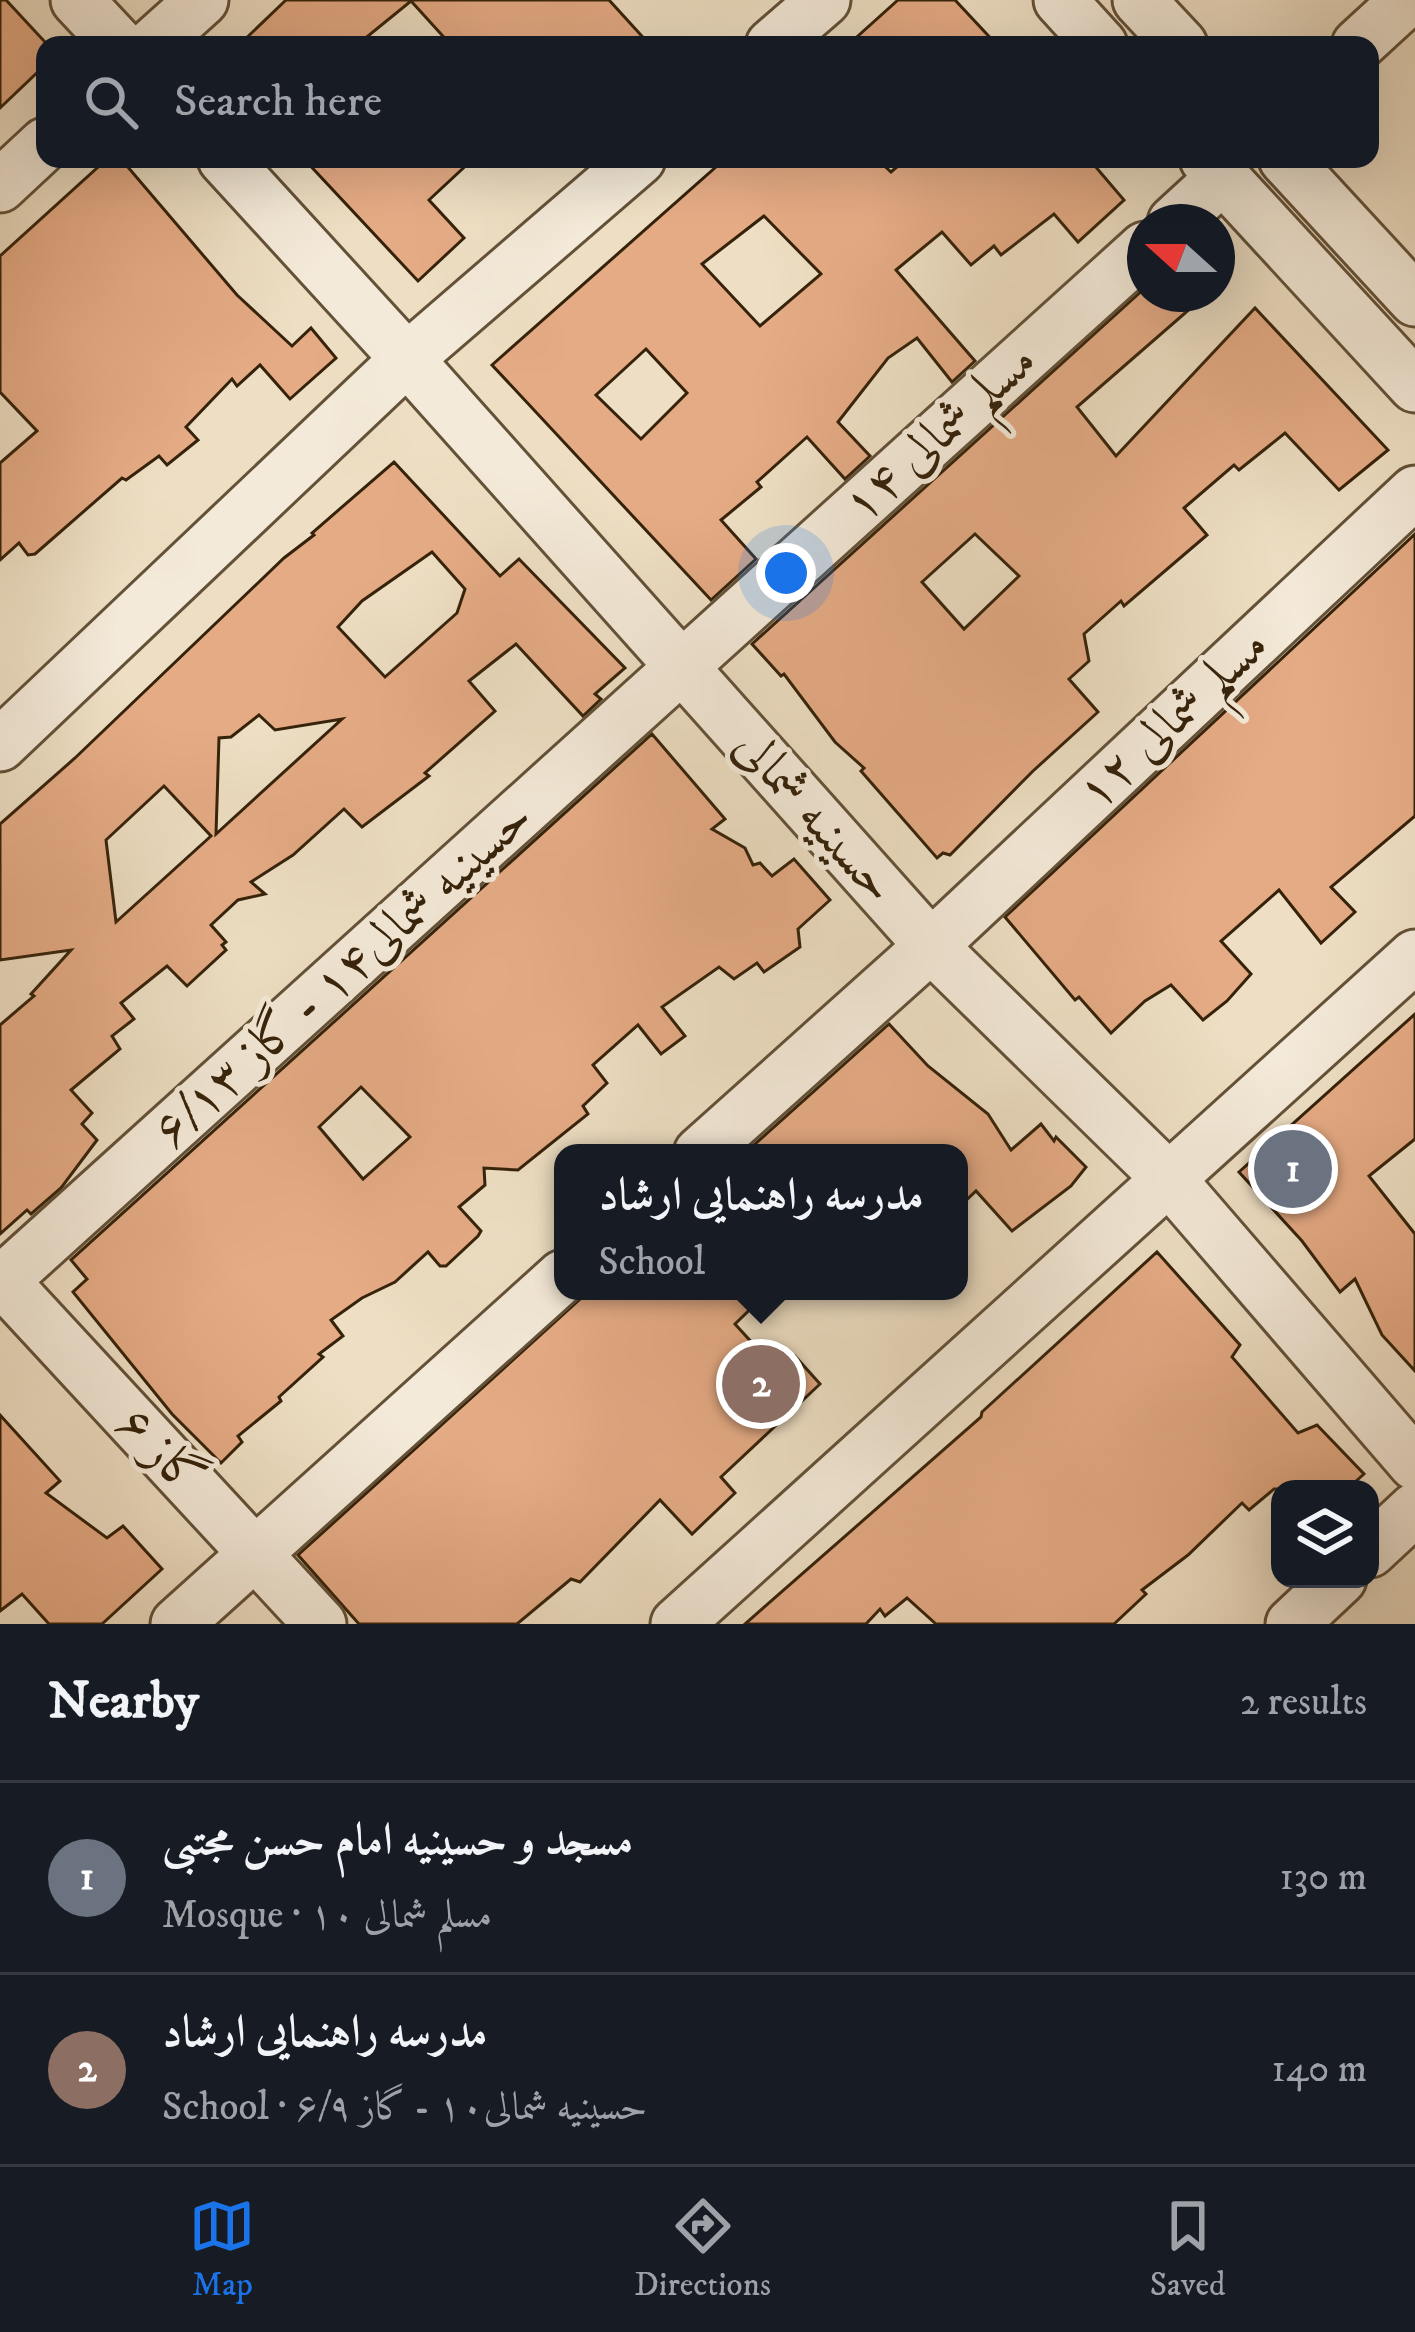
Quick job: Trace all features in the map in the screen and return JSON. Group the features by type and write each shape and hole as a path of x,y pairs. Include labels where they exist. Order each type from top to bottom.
{"street":[{"path":"77,0 111,36"},
{"path":"162,36 202,0"},
{"path":"782,36 824,0"},
{"path":"1060,0 1093,36"},
{"path":"1139,0 1172,36"},
{"path":"1368,36 1407,0"},
{"path":"0,186 36,152"},
{"name":"حسینیه شمالی","path":"232,168 931,946 1169,1179 1415,1465"},
{"path":"0,745 407,358 629,168"},
{"path":"1188,204 1215,168 1415,386"},
{"path":"1293,168 1415,300"},
{"name":"مسلم شمالی ۱۴","path":"682,666 1127,264"},
{"name":"مسلم شمالی ۱۲","path":"710,1144 931,946 1415,492"},
{"name":"حسینیه شمالی۱۴ - گاز ۶/۱۳","path":"1,1281 682,666"},
{"path":"677,1624 1415,956"},
{"name":"گاز ۶","path":"1,1281 320,1624"},
{"path":"177,1624 554,1284"},
{"path":"1379,1543 1415,1509"},
{"path":"1292,1624 1330,1588"}],"building":[{"path":"0,0 6,0 39,36 36,74 0,108"},
{"path":"286,0 609,0 642,36 443,36 411,1 368,36 248,36"},
{"path":"898,0 955,0 989,36 858,36"},
{"path":"97,168 129,168 237,295 292,346 311,328 336,358 290,399 260,365 237,386 232,379 186,427 198,440 167,465 159,456 126,480 122,478 35,554 28,555 19,543 0,560 0,463 37,431 0,392 0,256"},
{"path":"312,168 463,168 429,200 464,238 418,281"},
{"path":"715,168 887,168 891,172 896,168 1097,168 1124,200 1078,242 1054,214 1001,255 994,246 971,265 942,232 896,270 975,361 952,382 917,338 888,358 838,422 870,456 845,479 807,437 757,482 761,487 721,520 756,559 711,600 492,365","holes":["764,216 821,274 760,326 702,264","646,349 687,393 641,439 596,395"]},
{"path":"1127,304 1127,312 1186,312 1077,407 1116,456 1255,308 1388,450 1339,490 1285,433 1239,470 1234,465 1184,508 1207,535 1084,634 1089,661 1069,679 1098,712 950,855 937,858 752,644","holes":["975,534 1019,576 964,629 922,582"]},
{"path":"394,462 500,576 519,559 625,668 595,694 601,699 583,716 516,644 469,681 495,711 425,773 429,776 362,827 344,809 293,855 251,882 265,894 238,900 211,925 226,942 222,945 226,950 187,986 167,966 121,1003 134,1019 112,1036 120,1049 71,1090 92,1113 82,1124 97,1140 61,1188 0,1234 0,1025 34,996 31,994 71,950 0,960 0,824","holes":["432,552 465,589 457,613 385,677 338,627 362,601","259,715 275,730 342,719 216,834 219,738 231,737","164,786 211,836 116,922 106,840"]},
{"path":"1415,534 1415,816 1331,887 1355,912 1321,943 1279,890 1221,941 1251,974 1227,1001 1203,1020 1171,985 1145,1001 1111,1033 1079,997 1075,1000 1005,917"},
{"path":"652,734 725,819 712,829 745,848 753,865 760,863 772,876 794,859 830,900 798,929 800,947 764,972 757,963 734,979 719,967 662,1007 685,1036 661,1054 638,1025 593,1065 607,1083 583,1106 588,1114 518,1170 484,1168 485,1185 459,1207 481,1231 478,1236 446,1266 440,1266 428,1252 395,1282 331,1320 343,1336 319,1354 323,1357 279,1397 281,1401 238,1436 242,1442 221,1463 172,1414 73,1292 87,1279 71,1260","holes":["361,1087 410,1137 363,1179 319,1127"]},
{"path":"1415,1014 1415,1139 1369,1176 1415,1234 1415,1371 1382,1335 1355,1279 1340,1292 1302,1241 1239,1172"},
{"path":"889,1024 928,1066 988,1114 1011,1150 1041,1124 1086,1167 1071,1186 1012,1231 976,1191 968,1199 968,1144 755,1144"},
{"path":"1157,1252 1240,1345 1232,1357 1298,1433 1317,1425 1364,1474 1357,1480 1271,1480 1271,1492 1249,1510 1242,1503 1188,1555 1142,1590 1146,1594 1114,1624 936,1624 907,1598 885,1616 880,1609 866,1624 745,1624"},
{"path":"579,1300 760,1300 735,1324 778,1371 795,1356 820,1384 721,1477 735,1493 692,1534 660,1500 580,1582 571,1579 517,1624 359,1624 298,1555"},
{"path":"0,1415 60,1481 46,1493 107,1538 123,1526 162,1569 102,1624 49,1624 22,1594 0,1611"}],"place":[{"name":"مسجد و حسینیه امام حسن مجتبی","path":"1293,1169"},
{"name":"مدرسه راهنمایی ارشاد","path":"761,1384"}]}
